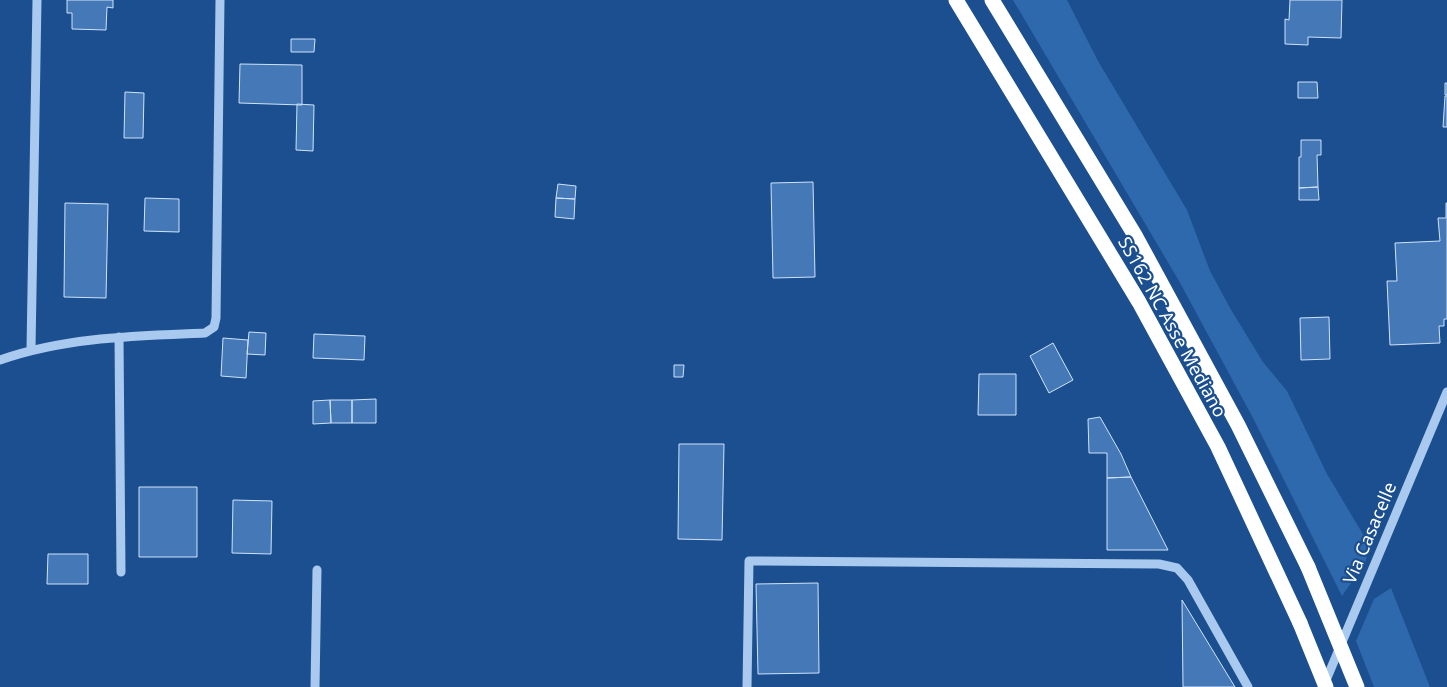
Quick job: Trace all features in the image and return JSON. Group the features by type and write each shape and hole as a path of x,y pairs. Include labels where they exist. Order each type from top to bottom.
{"highway":[{"name":"SS162 NC Asse Mediano","path":"956,0 1144,310 1218,447 1300,623 1325,687"},
{"name":"SS162 NC Asse Mediano","path":"992,0 1136,237 1238,425 1308,567 1357,687"}],"street":[{"path":"31,349 38,0"},
{"path":"0,360 31,349 118,337 205,333 214,327 216,318 220,0"},
{"path":"118,337 121,572"},
{"name":"Via Casacelle","path":"1325,687 1447,392"},
{"path":"747,687 749,561 1159,564 1177,568 1188,580 1248,687"},
{"path":"315,687 318,570"}],"shaded area":[{"path":"1013,0 1067,0 1098,61 1187,210 1210,271 1230,308 1263,362 1287,391 1327,474 1370,546 1365,563 1342,596 1253,418 1179,281"},
{"path":"1391,588 1430,687 1374,687 1356,641 1374,599"}],"building":[{"path":"67,0 113,0 113,8 107,7 106,30 72,29 72,13 67,13"},
{"path":"1290,0 1342,0 1341,38 1308,37 1308,45 1285,44 1285,19 1289,20"},
{"path":"291,39 315,39 314,52 291,52"},
{"path":"240,64 302,65 302,105 239,103"},
{"path":"1298,82 1317,82 1318,98 1298,98"},
{"path":"1445,83 1447,83 1447,95 1445,95"},
{"path":"125,92 144,93 143,138 124,138"},
{"path":"1445,96 1447,96 1447,127 1443,127"},
{"path":"297,104 314,105 313,151 296,150"},
{"path":"1301,140 1321,140 1321,155 1317,155 1318,187 1299,188"},
{"path":"813,182 815,277 773,278 771,183"},
{"path":"558,184 576,186 575,199 556,198"},
{"path":"1318,187 1319,200 1299,200 1299,188"},
{"path":"145,198 179,199 179,232 144,231"},
{"path":"556,198 575,199 574,219 555,217"},
{"path":"65,203 108,204 106,298 64,297"},
{"path":"1446,203 1447,319 1444,319 1444,326 1439,326 1440,343 1390,345 1387,281 1397,281 1395,243 1440,241 1438,218 1446,218"},
{"path":"1329,317 1330,359 1301,360 1300,318"},
{"path":"249,332 266,333 265,355 247,354"},
{"path":"314,334 365,336 364,360 313,358"},
{"path":"223,338 248,340 246,378 221,376"},
{"path":"1053,343 1073,380 1049,393 1030,356"},
{"path":"674,365 684,365 683,377 674,377"},
{"path":"979,374 1016,374 1016,415 978,415"},
{"path":"376,399 376,423 352,423 352,400"},
{"path":"330,400 352,400 352,423 331,423"},
{"path":"330,400 331,423 313,424 313,401"},
{"path":"1100,417 1121,454 1131,477 1107,478 1107,453 1089,453 1088,419"},
{"path":"679,444 724,444 722,540 678,539"},
{"path":"1131,477 1168,550 1107,550 1107,478"},
{"path":"139,487 197,487 197,557 139,557"},
{"path":"233,500 272,501 271,554 232,553"},
{"path":"48,554 88,554 88,584 47,584"},
{"path":"818,583 819,673 758,674 756,584"},
{"path":"1182,600 1235,687 1183,687"}]}
